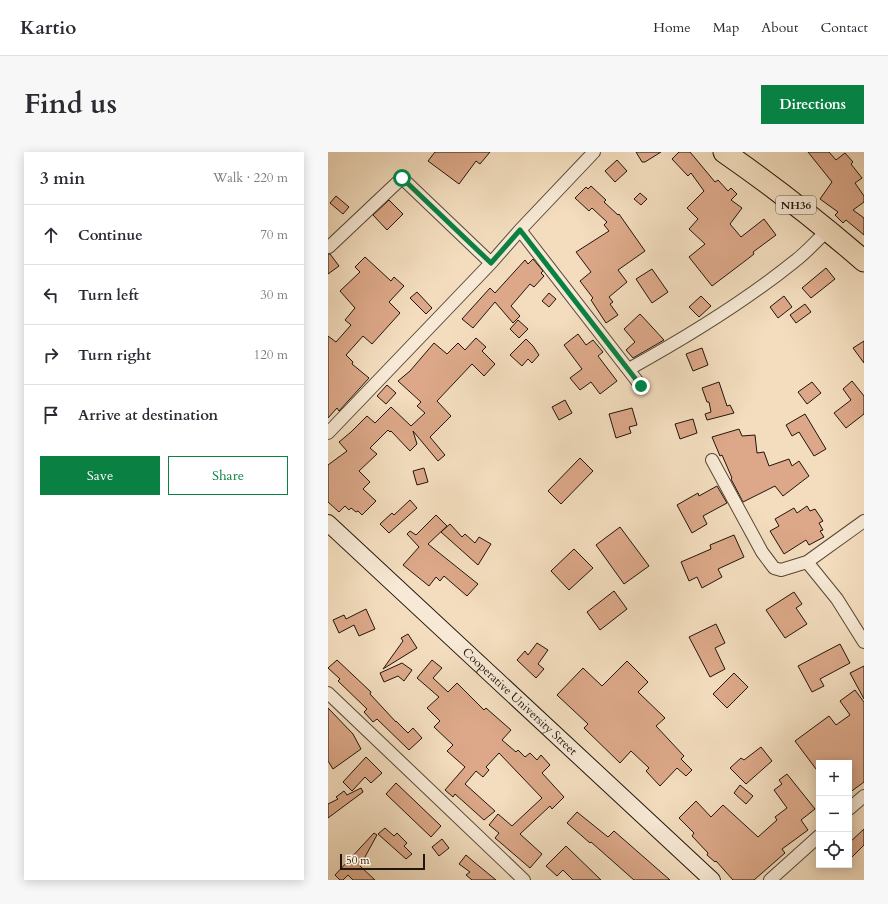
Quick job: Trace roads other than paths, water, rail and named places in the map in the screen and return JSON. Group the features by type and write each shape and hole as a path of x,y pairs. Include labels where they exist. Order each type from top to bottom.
{"highway":[{"name":"NH36","path":"724,152 767,182 828,230 864,261"}],"street":[{"path":"328,433 491,263 594,152"},
{"path":"328,246 329,247 402,178 491,263"},
{"path":"520,230 641,386"},
{"path":"629,369 674,344 743,300 796,260 828,230"},
{"path":"712,460 762,552 774,568 781,570 806,562 864,521"},
{"name":"Cooperative University Street","path":"328,523 712,880"},
{"path":"806,562 837,599 864,642"},
{"path":"328,693 524,880"},
{"path":"852,807 864,796"},
{"path":"770,880 816,839"}]}
